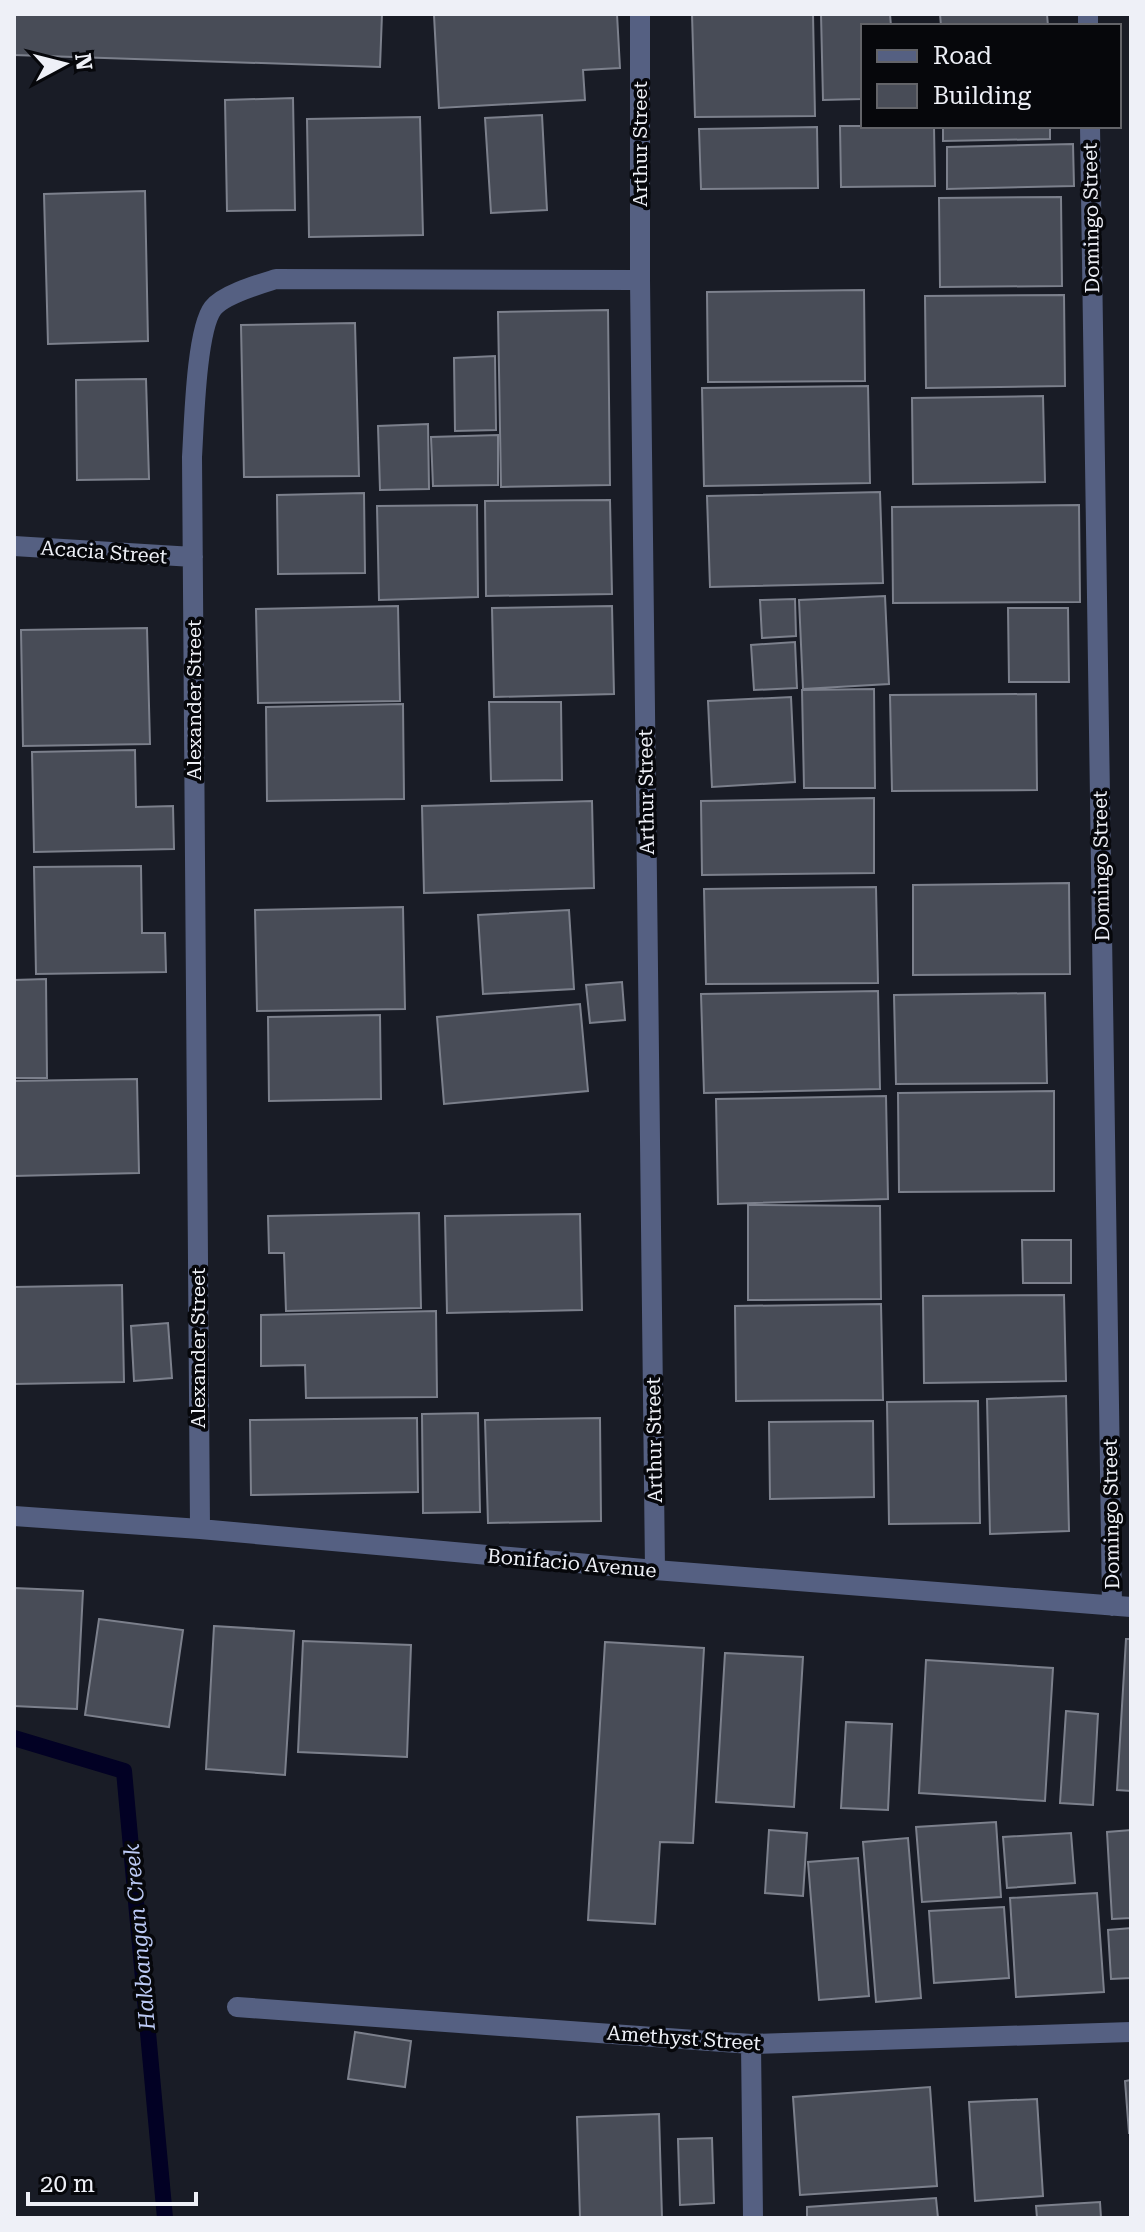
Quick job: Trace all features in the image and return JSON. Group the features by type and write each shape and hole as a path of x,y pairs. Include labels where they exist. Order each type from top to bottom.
{"street":[{"name":"Arthur Street","path":"640,14 640,280 655,1570"},
{"name":"Domingo Street","path":"1090,128 1122,1606"},
{"name":"Alexander Street","path":"200,1529 192,457 200,346 213,308 245,288 276,279 640,280"},
{"name":"Acacia Street","path":"14,546 193,557"},
{"name":"Bonifacio Avenue","path":"14,1516 1122,1606"},
{"name":"Amethyst Street","path":"237,2007 751,2044 1131,2032"},
{"path":"751,2044 753,2218"}],"building":[{"path":"14,14 382,14 380,67 14,55"},
{"path":"617,14 620,68 583,70 585,100 439,108 434,15"},
{"path":"692,14 813,14 815,116 695,117"},
{"path":"821,14 890,14 891,24 861,24 861,99 823,100"},
{"path":"940,14 1047,14 1048,24 941,24"},
{"path":"293,98 295,210 227,211 225,100"},
{"path":"542,115 547,210 491,213 485,118"},
{"path":"420,117 423,235 309,237 307,119"},
{"path":"840,126 934,128 935,186 841,187"},
{"path":"817,127 818,188 701,189 699,129"},
{"path":"943,128 1050,128 1050,139 943,141"},
{"path":"1073,144 1074,186 947,189 947,147"},
{"path":"145,191 148,341 48,344 44,194"},
{"path":"1061,197 1062,286 940,287 939,198"},
{"path":"864,290 865,381 708,382 707,292"},
{"path":"1064,295 1065,386 926,388 925,296"},
{"path":"608,310 610,485 501,487 498,312"},
{"path":"355,323 359,476 244,477 241,325"},
{"path":"495,356 496,430 455,431 454,358"},
{"path":"146,379 149,479 77,480 76,380"},
{"path":"868,386 870,483 704,486 702,388"},
{"path":"1043,396 1045,482 913,484 912,398"},
{"path":"428,424 429,489 380,490 378,426"},
{"path":"498,435 498,485 433,486 431,437"},
{"path":"880,492 883,583 710,587 707,496"},
{"path":"364,493 365,573 278,574 277,495"},
{"path":"610,500 612,594 486,596 485,501"},
{"path":"477,505 478,597 379,600 377,506"},
{"path":"1079,505 1080,602 893,603 892,507"},
{"path":"885,596 889,684 803,689 799,600"},
{"path":"795,599 796,636 762,638 760,600"},
{"path":"398,606 400,701 258,703 256,609"},
{"path":"612,606 614,694 494,697 492,608"},
{"path":"1008,608 1068,608 1069,682 1009,682"},
{"path":"147,628 150,744 23,746 21,630"},
{"path":"795,642 797,688 754,690 751,645"},
{"path":"874,689 875,788 804,788 802,690"},
{"path":"1036,694 1037,790 892,791 890,695"},
{"path":"791,697 795,782 712,787 708,701"},
{"path":"489,702 561,702 562,780 491,781"},
{"path":"403,704 404,799 267,801 266,707"},
{"path":"135,750 136,807 173,806 174,849 34,852 32,752"},
{"path":"874,798 874,873 702,875 701,801"},
{"path":"592,801 594,888 424,893 422,806"},
{"path":"141,866 142,933 165,933 166,972 36,974 34,867"},
{"path":"1069,883 1070,974 913,975 913,885"},
{"path":"876,887 878,983 706,984 704,889"},
{"path":"403,907 405,1009 257,1011 255,910"},
{"path":"569,910 574,989 483,994 478,915"},
{"path":"46,979 47,1078 14,1078 14,980"},
{"path":"622,982 625,1020 590,1023 586,985"},
{"path":"878,991 880,1089 704,1093 701,994"},
{"path":"1045,993 1047,1083 896,1084 894,995"},
{"path":"580,1004 588,1091 444,1104 437,1017"},
{"path":"380,1015 381,1099 269,1101 268,1017"},
{"path":"137,1079 139,1173 14,1176 14,1081"},
{"path":"1054,1091 1054,1191 899,1192 898,1093"},
{"path":"886,1096 888,1199 718,1204 716,1099"},
{"path":"748,1205 880,1206 881,1299 748,1300"},
{"path":"419,1213 421,1308 286,1311 284,1253 269,1253 268,1216"},
{"path":"580,1214 582,1310 447,1313 445,1216"},
{"path":"1022,1240 1071,1240 1071,1283 1023,1283"},
{"path":"122,1285 124,1382 14,1384 14,1287"},
{"path":"1064,1295 1066,1381 924,1383 923,1296"},
{"path":"881,1304 883,1400 736,1401 735,1306"},
{"path":"436,1311 437,1397 306,1398 305,1365 261,1366 261,1315"},
{"path":"168,1323 172,1378 134,1381 131,1326"},
{"path":"1066,1396 1069,1531 990,1534 987,1399"},
{"path":"978,1401 980,1523 889,1524 887,1402"},
{"path":"478,1413 480,1512 423,1513 422,1414"},
{"path":"417,1418 418,1492 251,1495 250,1420"},
{"path":"600,1418 601,1521 488,1523 485,1420"},
{"path":"873,1421 874,1497 770,1499 769,1422"},
{"path":"14,1588 83,1591 77,1709 14,1706"},
{"path":"99,1619 183,1630 169,1727 85,1715"},
{"path":"214,1626 294,1631 285,1775 206,1769"},
{"path":"1126,1639 1131,1639 1131,1791 1117,1790"},
{"path":"303,1641 411,1645 407,1757 298,1752"},
{"path":"605,1642 704,1648 693,1843 660,1842 655,1924 588,1920"},
{"path":"725,1653 803,1657 794,1807 716,1802"},
{"path":"926,1660 1053,1668 1045,1801 919,1793"},
{"path":"1066,1711 1098,1714 1093,1805 1060,1803"},
{"path":"846,1722 892,1724 888,1810 841,1808"},
{"path":"996,1822 1001,1897 922,1902 916,1827"},
{"path":"769,1830 807,1833 803,1896 765,1893"},
{"path":"1131,1830 1131,1918 1112,1919 1107,1832"},
{"path":"1071,1833 1075,1883 1007,1888 1003,1837"},
{"path":"908,1838 921,1998 876,2002 863,1842"},
{"path":"858,1858 869,1996 819,2000 808,1862"},
{"path":"1097,1893 1104,1992 1016,1997 1010,1898"},
{"path":"1004,1907 1009,1978 934,1983 929,1911"},
{"path":"1131,1928 1131,1978 1111,1979 1108,1930"},
{"path":"355,2032 411,2041 405,2087 348,2079"},
{"path":"1131,2080 1131,2133 1129,2133 1125,2081"},
{"path":"930,2087 937,2186 800,2195 793,2097"},
{"path":"1037,2099 1043,2196 975,2201 969,2102"},
{"path":"659,2114 662,2218 580,2218 577,2117"},
{"path":"712,2138 714,2203 680,2205 678,2139"},
{"path":"936,2198 938,2218 807,2218 807,2207"},
{"path":"1100,2202 1101,2218 1037,2218 1036,2206"}],"waterway":[{"name":"Hakbangan Creek","path":"14,1738 124,1771 165,2218"}]}
